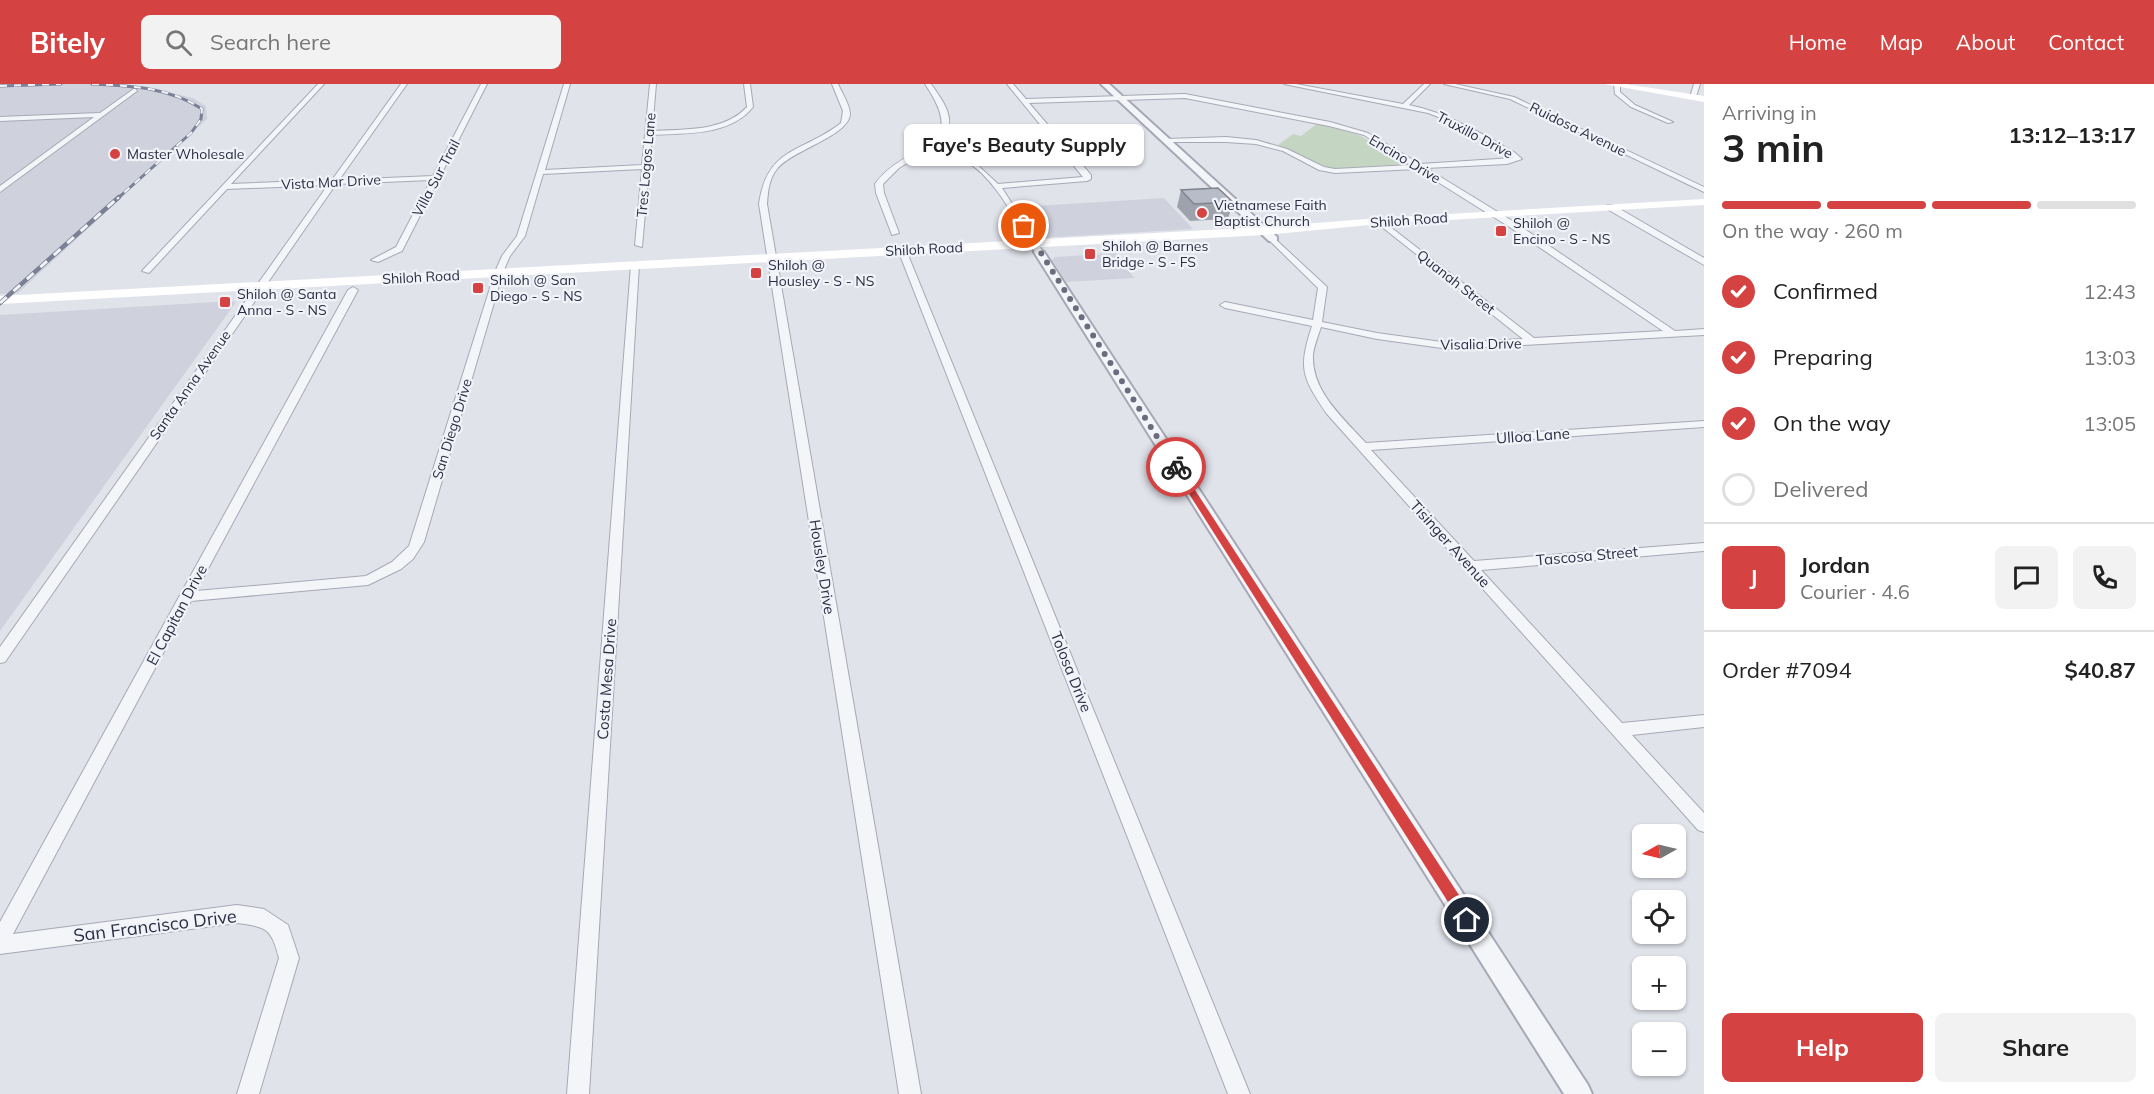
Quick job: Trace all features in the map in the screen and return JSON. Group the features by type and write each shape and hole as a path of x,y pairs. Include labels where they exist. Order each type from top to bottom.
{"main road":[{"path":"1614,84 1704,97"},
{"path":"1630,84 1693,96"},
{"name":"Shiloh Road","path":"1268,235 1380,221 1704,202"},
{"name":"Shiloh Road","path":"0,311 256,291 1268,235 1393,232 1704,212"},
{"name":"Shiloh Road","path":"0,300 353,290 497,277"}],"street":[{"path":"146,271 321,84"},
{"name":"Santa Anna Avenue","path":"0,658 256,291 404,84"},
{"name":"Villa Sur Trail","path":"375,260 399,249 484,84"},
{"name":"San Diego Drive","path":"187,597 368,580 392,570 410,556 418,542 497,277 506,256 521,236 567,84"},
{"name":"Tres Logos Lane","path":"639,245 653,84"},
{"path":"648,133 700,129 735,120 750,107 747,84"},
{"name":"Housley Drive","path":"835,84 847,113 843,126 788,156 772,169 762,191 910,1094"},
{"path":"895,233 880,193 879,184 889,169 929,148 943,134 947,123 944,108 928,84"},
{"path":"995,186 1087,179 1087,175 1010,84"},
{"path":"1105,84 1268,235"},
{"name":"Truxillo Drive","path":"1287,84 1430,111 1456,122 1517,156 1516,161 1421,168"},
{"path":"1405,106 1427,84"},
{"name":"Ruidosa Avenue","path":"1447,84 1512,98 1704,190"},
{"path":"1614,84 1617,93 1625,101 1670,122"},
{"path":"1693,96 1697,84"},
{"path":"0,190 135,90"},
{"name":"Encino Drive","path":"1024,101 1185,96 1330,124 1366,134 1496,214 1672,334"},
{"path":"0,119 102,115"},
{"path":"1166,141 1215,138 1257,142 1297,155 1323,170 1421,168"},
{"path":"929,148 969,160 978,166 1007,201 1579,1094"},
{"path":"540,172 645,167"},
{"name":"Vista Mar Drive","path":"224,187 437,178"},
{"path":"1610,207 1704,262"},
{"name":"Quanah Street","path":"1380,221 1533,342"},
{"name":"Tisinger Avenue","path":"1268,235 1323,287 1317,324 1308,354 1309,371 1318,393 1331,412 1704,825"},
{"name":"Tolosa Drive","path":"904,255 1239,1094"},
{"name":"Costa Mesa Drive","path":"579,1094 635,269"},
{"name":"El Capitan Drive","path":"0,940 353,290"},
{"name":"Visalia Drive","path":"1225,305 1438,345 1476,346 1704,332"},
{"name":"Ulloa Lane","path":"1362,447 1704,424"},
{"name":"Tascosa Street","path":"1470,566 1704,547"},
{"path":"1617,730 1704,721"},
{"name":"San Francisco Drive","path":"0,945 237,914 264,918 281,931 288,958 248,1094"}],"shaded area":[{"path":"0,84 107,84 159,90 193,98 206,106 207,119 18,293 0,294"},
{"path":"1164,198 1193,229 1039,238 1018,207"},
{"path":"1116,253 1134,278 1066,282 1052,260 1055,257"},
{"path":"236,302 0,631 0,315"}],"green space":[{"path":"1318,123 1361,136 1405,164 1332,169 1278,145 1293,134 1301,136"}],"building":[{"path":"1218,188 1233,202 1194,204 1181,190"}],"railway":[{"path":"0,86 61,84"},
{"path":"92,84 135,87 163,92 202,109 201,119 191,133 117,199"},
{"path":"0,303 119,197"}],"way so far":[{"path":"1024,226 1042,258 1176,467"}],"place":[{"name":"Master Wholesale","path":"115,154"},
{"name":"Vietnamese Faith Baptist Church","path":"1202,213"},
{"name":"Faye's Beauty Supply","path":"1024,226"},
{"name":"Shiloh @ Encino - S - NS","path":"1501,231"},
{"name":"Shiloh @ Barnes Bridge - S - FS","path":"1090,254"},
{"name":"Shiloh @ Housley - S - NS","path":"756,273"},
{"name":"Shiloh @ San Diego - S - NS","path":"478,288"},
{"name":"Shiloh @ Santa Anna - S - NS","path":"225,302"}],"route":[{"path":"1176,467 1467,920"}]}
